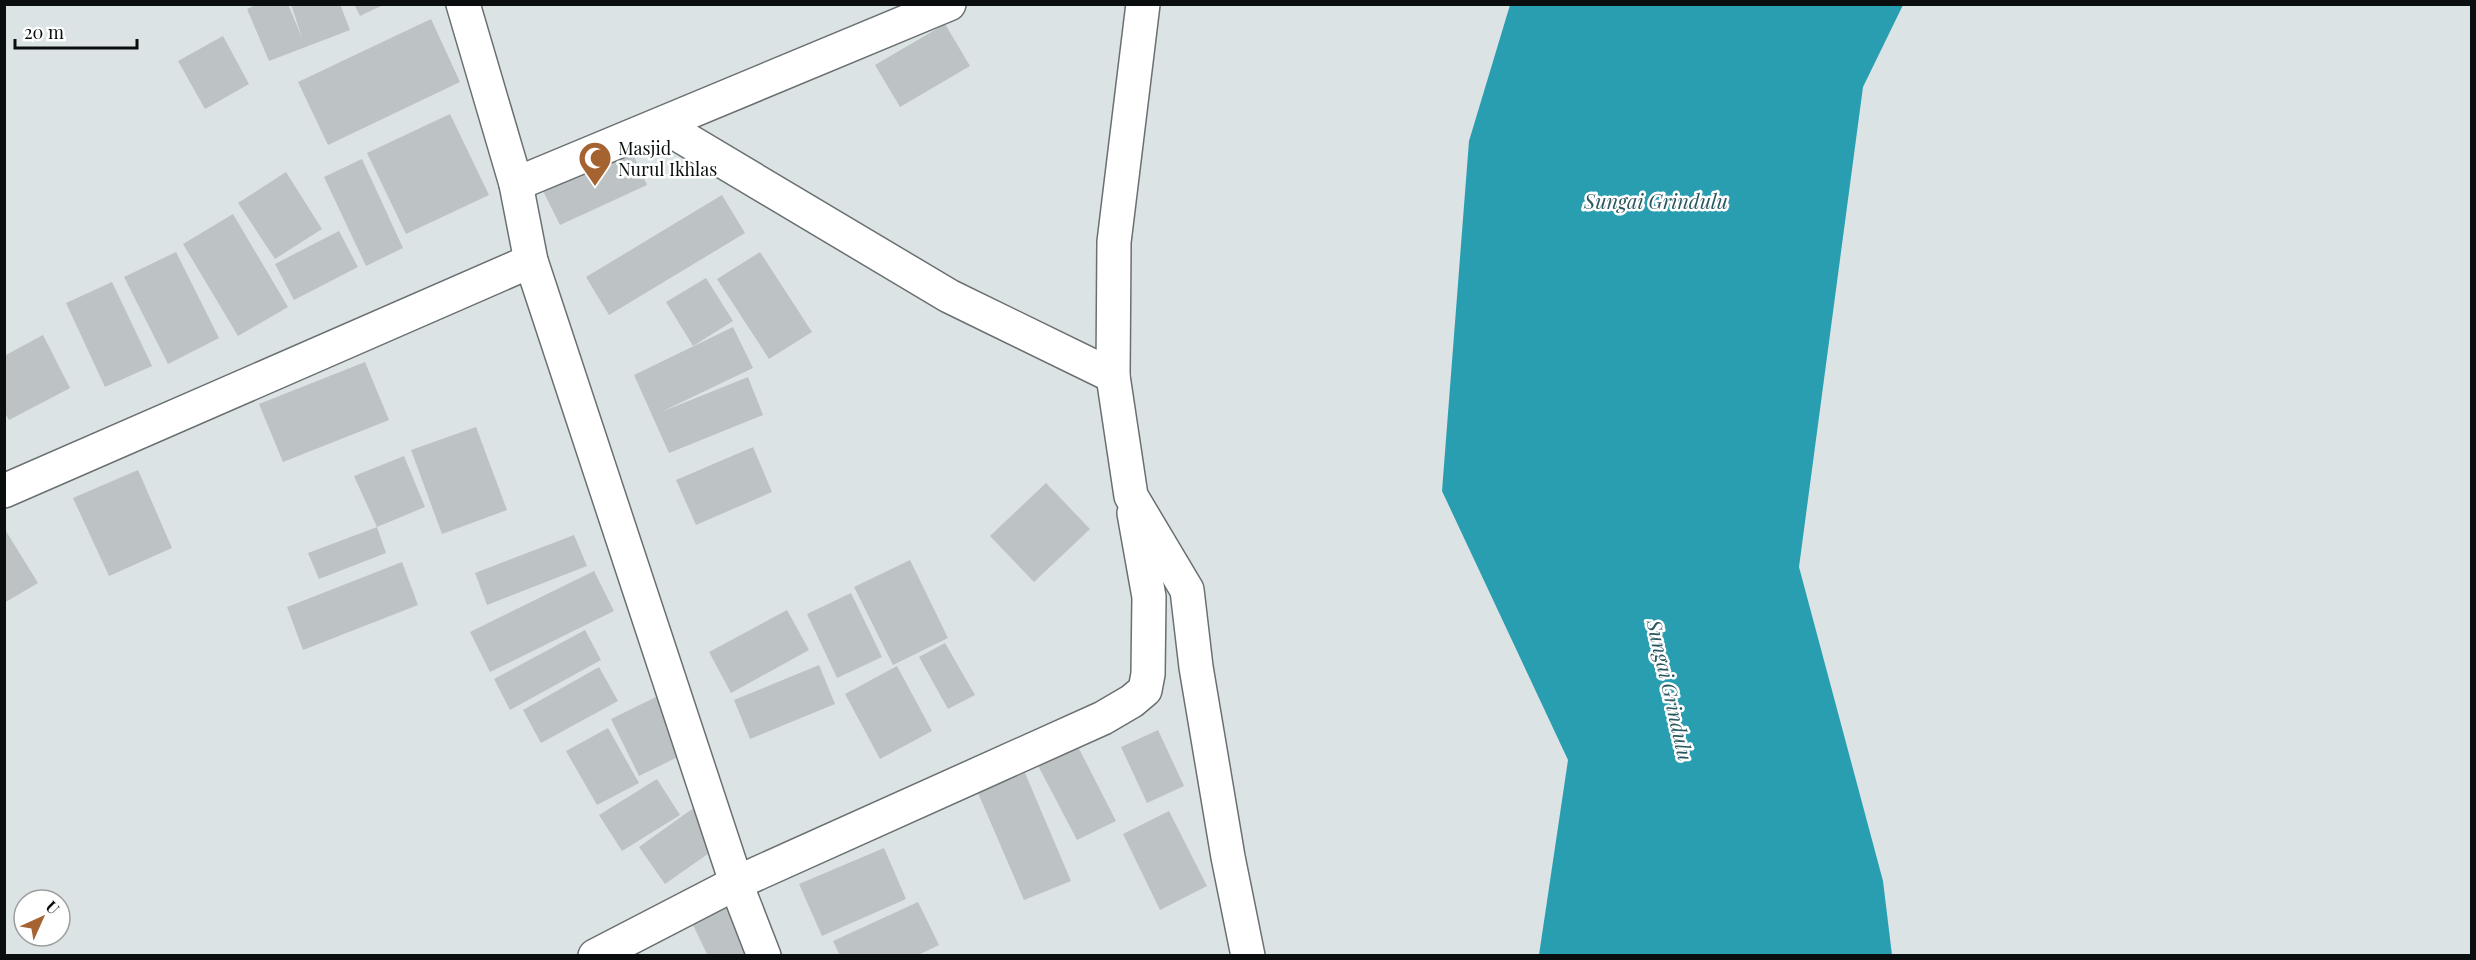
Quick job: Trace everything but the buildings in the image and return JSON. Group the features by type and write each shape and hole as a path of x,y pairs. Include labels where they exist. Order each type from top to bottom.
{"street":[{"path":"463,4 516,184 531,261 736,883 764,956"},
{"path":"516,184 950,4"},
{"path":"595,956 736,883 1102,718 1132,701 1145,690 1148,674 1149,597 1113,376 1114,242 1143,4"},
{"path":"662,125 949,296 1113,376"},
{"path":"4,491 531,261"},
{"path":"1131,496 1187,590 1196,667 1228,858 1248,956"}],"water":[{"name":"Sungai Grindulu","path":"1510,5 1903,5 1863,87 1799,567 1883,881 1892,955 1539,955 1568,760 1442,491 1469,141"}],"place":[{"name":"Masjid Nurul Ikhlas","path":"595,187"}]}
